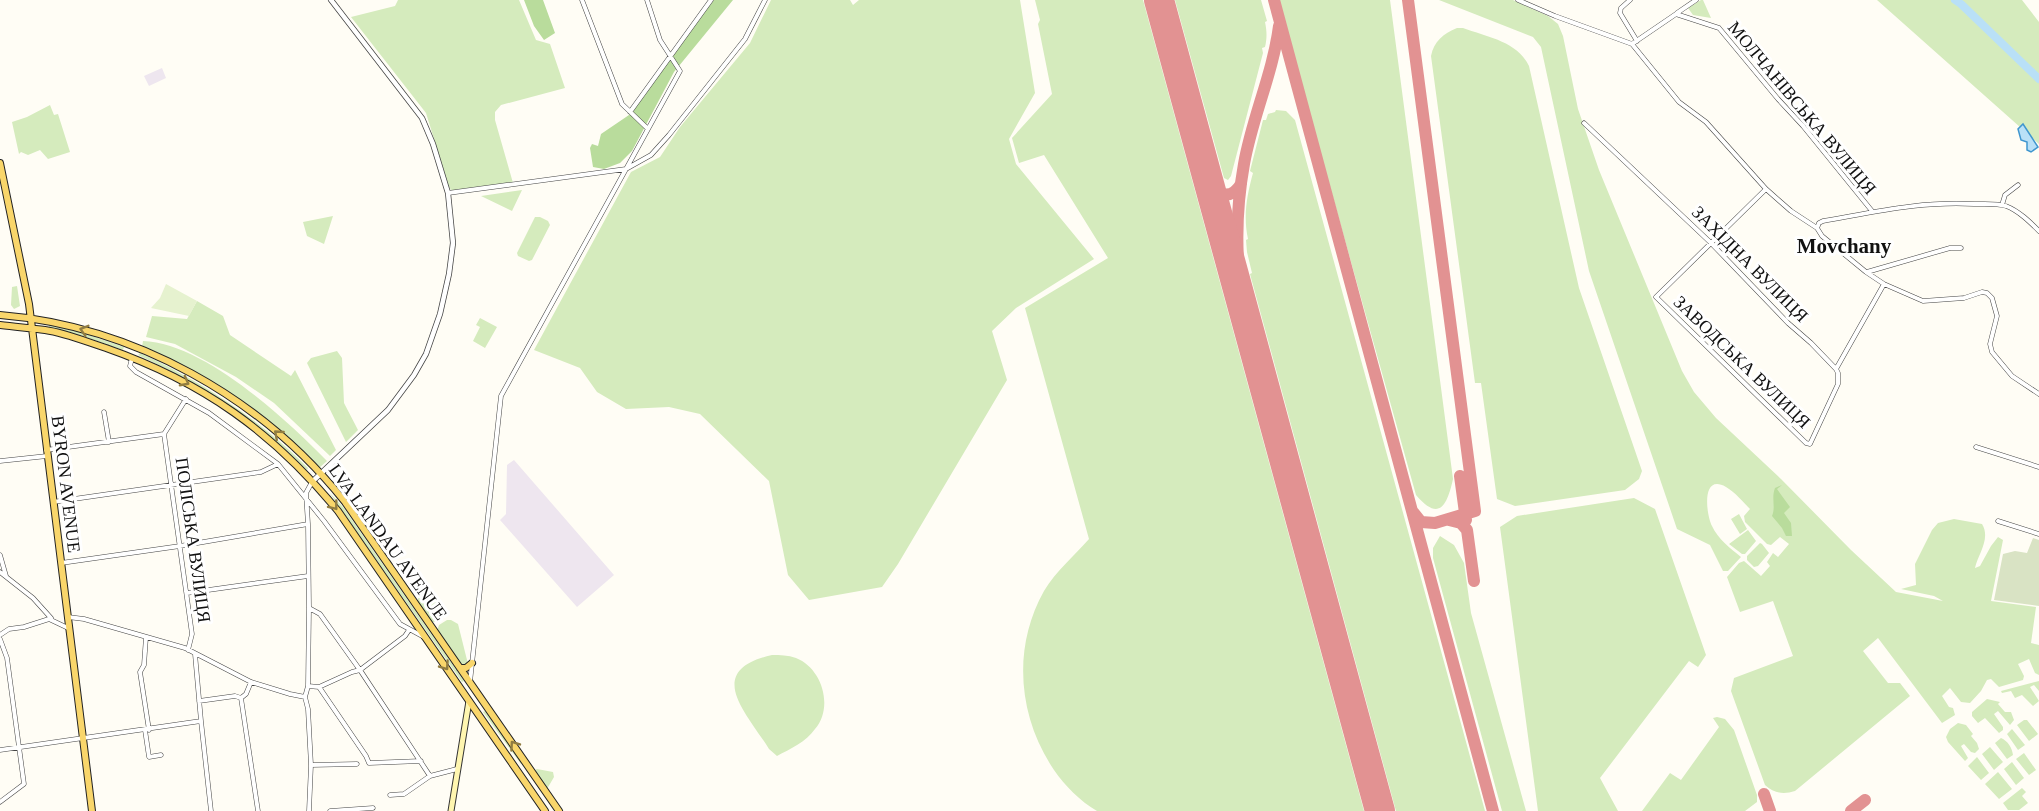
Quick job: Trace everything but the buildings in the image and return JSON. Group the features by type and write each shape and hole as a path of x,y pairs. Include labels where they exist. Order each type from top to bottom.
{"main road":[{"name":"BYRON AVENUE","path":"0,163 31,317 92,811"},
{"name":"LVA LANDAU AVENUE","path":"0,315 31,317 80,328 136,347 187,370 223,391 256,415 322,473 345,502 559,811"},
{"name":"LVA LANDAU AVENUE","path":"0,325 46,330 132,357 218,400 252,425 313,481 338,511 546,811"},
{"path":"132,357 136,347"},
{"path":"460,668 466,669 472,663"},
{"path":"451,811 470,683"},
{"path":"519,772 527,765"}],"street":[{"path":"309,811 311,765 308,709 305,697 308,686 309,608 307,490 313,481 388,410 414,375 426,354 440,314 453,243 448,193 433,144 422,118 331,0"},
{"path":"582,0 622,104 648,129"},
{"path":"470,683 501,396 680,71 660,40 647,0"},
{"path":"630,112 711,0"},
{"path":"448,193 626,170 651,155 745,39 765,0"},
{"path":"1518,0 1632,44 1679,102 1706,122 1766,189 1791,211 1817,228 1822,236 1866,272 1884,284 1923,301 1964,298 1982,292 1987,293 1992,298 1997,316 1990,344 1992,352 2012,376 2039,394"},
{"path":"1630,0 1621,8 1620,13 1637,40"},
{"path":"1632,44 1696,0"},
{"name":"МОЛЧАНІВСЬКА ВУЛИЦЯ","path":"1676,14 1719,28 1872,211"},
{"name":"ЗАХІДНА ВУЛИЦЯ","path":"1584,123 1711,243 1836,369"},
{"path":"2002,205 2005,195 2018,185"},
{"path":"1711,243 1766,189"},
{"name":"МОЛЧАНІВСЬКА ВУЛИЦЯ","path":"1817,228 1823,221 1872,211 1952,202 2009,207 2039,231"},
{"name":"ЗАВОДСЬКА ВУЛИЦЯ","path":"1711,243 1656,297 1806,443 1810,444 1838,384 1836,369"},
{"path":"1866,272 1950,248 1961,248"},
{"path":"1836,369 1884,284"},
{"path":"132,357 130,366 136,372 186,399 278,464 306,497 389,612 400,624 425,637"},
{"path":"0,461 164,434 186,399"},
{"path":"104,412 109,442"},
{"name":"ПОЛІСЬКА ВУЛИЦЯ","path":"164,434 192,634 188,650"},
{"path":"1976,447 2039,467"},
{"path":"53,502 261,472 278,464"},
{"path":"1998,521 2039,534"},
{"path":"61,562 180,546 308,524"},
{"path":"0,555 6,576"},
{"path":"0,572 33,598 51,619 69,629"},
{"path":"187,593 308,576"},
{"path":"309,608 320,614 430,776"},
{"path":"68,617 84,619 188,650 251,682 305,697"},
{"path":"0,802 24,784 7,658 0,637 9,629 51,619"},
{"path":"308,686 319,687 360,670 405,636 409,630"},
{"path":"146,637 144,665 140,672 149,757 161,755"},
{"path":"195,654 211,811"},
{"path":"241,698 246,694 251,682"},
{"path":"319,687 369,763 421,761"},
{"path":"199,701 235,696 241,698"},
{"path":"241,698 258,811"},
{"path":"0,750 201,721"},
{"path":"311,765 357,764"},
{"path":"390,795 404,794 430,776 457,769"},
{"path":"330,811 373,808"}],"shaded area":[{"path":"162,68 166,78 149,86 144,76"},
{"path":"514,460 614,575 577,607 500,520 506,514 507,465"}],"green space":[{"path":"398,0 519,0 536,40 550,44 565,88 501,105 495,112 495,120 513,183 452,191 449,187 426,113 351,17 395,6"},
{"path":"524,0 543,0 555,33 544,40 534,26"},
{"path":"714,0 733,0 674,72 632,151 620,163 604,169 593,167 590,148 592,144 598,146 601,134 629,115 652,79"},
{"path":"771,0 850,0 853,5 859,0 1020,0 1035,93 1009,139 1016,164 1094,259 1016,308 992,331 1007,380 898,564 882,587 809,600 788,575 769,481 700,414 669,407 626,409 597,392 580,368 534,350 631,172 660,157 680,127 750,43"},
{"path":"1035,0 1143,0 1364,811 1097,811 1079,798 1058,776 1033,728 1023,682 1027,636 1044,591 1089,539 1025,308 1108,258 1044,155 1019,163 1012,138 1052,94"},
{"path":"1175,0 1261,0 1267,21 1265,22 1266,44 1262,48 1263,53 1231,176 1228,180 1224,178"},
{"path":"1278,0 1390,0 1453,479 1445,503 1436,509 1431,508 1416,495"},
{"path":"1439,0 1513,0 1548,16 1558,24 1563,36 1578,109 1599,170 1682,371 1694,392 1716,418 1896,592 1943,601 1934,596 1901,589 1916,585 1915,564 1932,530 1938,523 1954,519 1982,524 1985,541 1975,568 1980,566 1998,537 2003,540 1991,601 2036,607 2031,643 2039,645 2039,675 2035,673 2029,659 2018,664 2024,676 2023,680 1999,687 1991,679 1987,680 1970,703 1961,702 1950,688 1942,696 1949,707 1953,708 1955,715 1942,723 1878,638 1863,651 1888,683 1900,683 1910,696 1795,791 1779,792 1765,785 1731,691 1734,678 1793,656 1773,601 1740,612 1727,577 1739,563 1744,561 1761,576 1770,566 1767,562 1773,553 1778,557 1789,544 1780,537 1771,545 1767,544 1745,522 1744,516 1750,509 1733,492 1718,484 1712,486 1707,497 1710,520 1721,539 1741,557 1728,571 1723,571 1710,545 1677,529 1589,271 1541,47 1533,37"},
{"path":"1701,0 1711,18 1693,15 1688,8"},
{"path":"1877,0 2022,0 2039,22 2039,144"},
{"path":"1457,28 1482,34 1509,45 1524,58 1529,66 1579,288 1642,471 1639,479 1625,490 1515,506 1497,499 1481,383 1475,383 1431,56 1434,46 1440,39"},
{"path":"50,105 54,115 58,114 70,152 48,159 40,150 28,155 21,152 19,154 12,122"},
{"path":"1276,110 1286,111 1295,120 1485,811 1396,811 1250,274 1252,273 1247,252 1246,214 1247,197 1253,173 1250,171 1263,120 1266,120 1268,114"},
{"path":"522,190 512,211 481,196"},
{"path":"333,216 324,244 307,236 303,222"},
{"path":"535,217 548,221 550,225 532,260 529,261 518,256 517,253"},
{"path":"166,284 197,301 189,316 151,308 160,298"},
{"path":"17,286 20,306 14,309 11,305 12,287"},
{"path":"197,301 223,316 230,335 291,376 295,370 336,450 330,456 274,403 236,377 175,344 146,337 152,316 187,319"},
{"path":"480,318 497,327 485,348 473,341 480,327 476,325"},
{"path":"49,325 83,333 124,347 123,350 49,327"},
{"path":"143,341 167,345 192,355 217,369 267,405 327,461 319,468 248,405 204,377 142,347"},
{"path":"337,351 342,358 344,403 358,430 346,442 307,363 311,358"},
{"path":"140,353 186,376 229,403 270,433 308,468 307,470 248,419 185,378 138,355"},
{"path":"1782,485 1777,489 1790,507 1784,513 1791,523 1792,536 1786,536 1772,516 1775,488"},
{"path":"329,492 343,507 464,681 462,682"},
{"path":"1634,498 1655,509 1706,655 1698,667 1689,661 1600,778 1618,811 1538,811 1500,527 1517,516"},
{"path":"1739,514 1747,529 1740,534 1731,519"},
{"path":"1748,530 1756,541 1745,554 1742,554 1729,544"},
{"path":"1440,536 1454,545 1464,563 1471,613 1526,811 1502,811 1433,558 1433,548"},
{"path":"2033,538 2039,540 2039,606 1994,600 2003,554 2015,551 2027,553"},
{"path":"1760,543 1769,553 1758,566 1754,567 1747,560 1747,556"},
{"path":"418,597 435,600 446,615 437,622 431,622 418,603"},
{"path":"447,620 458,624 468,664 461,667 437,631 439,625"},
{"path":"772,655 790,656 805,663 818,679 824,700 821,720 811,734 798,745 777,756 769,749 742,707 736,694 735,682 739,671 751,662"},
{"path":"2039,681 2039,691 2034,685 2030,687 2039,701 2033,706 2022,695 2015,698 2011,691 2002,693 2001,691"},
{"path":"1987,699 2000,702 1998,704 2005,712 2011,712 2014,720 2010,725 1998,711 1994,714 2003,727 1999,733 1985,718 1978,723 1972,716 1972,712"},
{"path":"485,711 521,761 521,764 483,712"},
{"path":"1713,718 1725,719 1734,730 1757,795 1757,802 1745,811 1642,811 1670,773 1681,780 1719,727"},
{"path":"2027,720 2038,734 2029,741 2017,725"},
{"path":"1958,723 1966,725 1973,734 1971,736 1979,749 1975,753 1964,744 1961,746 1968,758 1965,761 1946,737 1950,729"},
{"path":"2012,729 2025,745 2018,750 2007,734"},
{"path":"2001,738 2011,747 2013,755 2007,759 1995,743"},
{"path":"1990,747 2003,762 1994,770 1982,754"},
{"path":"2024,753 2036,770 2029,775 2016,759"},
{"path":"1977,757 1989,773 1981,780 1968,766"},
{"path":"2012,762 2024,778 2016,785 2004,769"},
{"path":"535,770 553,772 554,777 547,789"},
{"path":"1998,772 2012,789 1999,799 1985,784"},
{"path":"2022,788 2026,792 2022,796 2028,803 2019,810 2008,810 2003,803"}],"water":[{"path":"2023,124 2038,147 2031,152 2027,150 2027,142 2021,140 2018,129"}],"waterway":[{"path":"1955,0 2039,79"}],"taxiway":[{"path":"1274,0 1493,811"},
{"path":"1408,0 1475,511 1435,523 1421,522 1413,512"},
{"path":"1244,310 1237,237 1241,183 1279,26"},
{"path":"1209,184 1221,194 1230,194 1241,184"},
{"path":"1460,476 1466,520"},
{"path":"1449,520 1461,523 1467,530 1474,581"},
{"path":"1764,794 1770,811"},
{"path":"1851,811 1865,800"}],"runway":[{"path":"1159,0 1380,811"}],"district":[{"name":"Movchany","path":"1844,246"}]}
